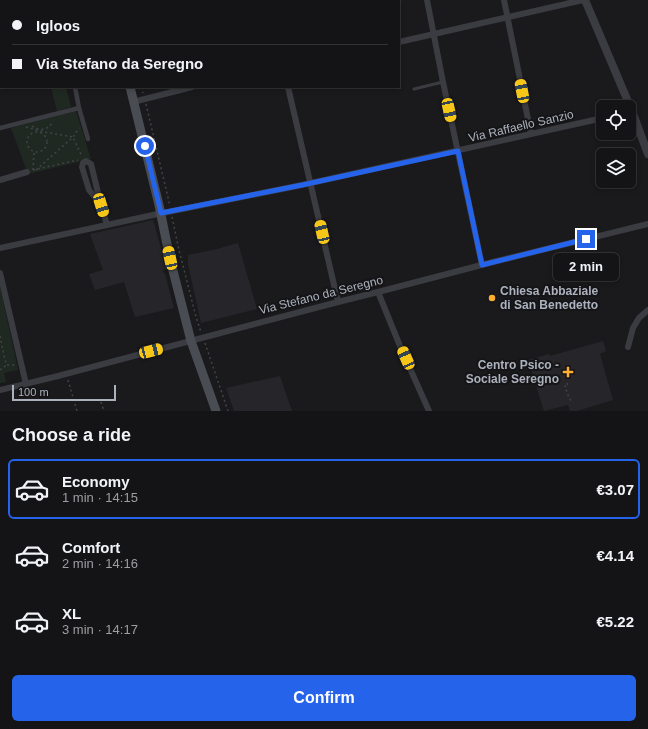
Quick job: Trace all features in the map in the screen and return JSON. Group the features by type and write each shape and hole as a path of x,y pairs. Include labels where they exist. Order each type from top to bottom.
{"main road":[{"path":"130,88 161,213 170,258 191,340 216,411"}],"street":[{"path":"427,0 433,35 482,265"},
{"path":"504,0 531,134"},
{"path":"400,42 584,0 626,100"},
{"path":"75,88 88,139"},
{"path":"134,102 188,88"},
{"path":"288,88 338,302"},
{"path":"0,128 79,108"},
{"name":"Via Raffaello Sanzio","path":"0,248 161,213 310,183 596,120"},
{"path":"636,124 648,154"},
{"path":"101,205 88,190 82,167 86,161 91,164 107,225"},
{"path":"0,180 32,171"},
{"name":"Via Stefano da Seregno","path":"0,390 482,265 648,224"},
{"path":"0,273 26,384"},
{"path":"378,292 428,411"},
{"path":"628,347 633,328 639,318 648,310"}],"lane":[{"path":"414,90 443,82"}],"path":[{"path":"142,88 179,250 196,317 228,411"},
{"path":"30,121 37,131 46,138 47,143 40,152 34,152 29,149 27,144 28,138 31,134 37,131 44,130 51,126 53,115"},
{"path":"32,171 73,137 83,121"},
{"path":"16,124 37,131 73,137"},
{"path":"32,171 82,158 73,137"},
{"path":"32,171 34,152"},
{"path":"0,336 7,365"},
{"path":"0,370 7,365 21,364"},
{"path":"58,376 66,374 77,411"},
{"path":"567,383 568,386 565,386 569,398 573,403"},
{"path":"101,402 104,411"}],"shaded area":[{"path":"51,88 66,88 71,107 57,111"},
{"path":"76,111 91,159 28,174 11,128"},
{"path":"153,220 167,269 162,271 165,274 174,308 135,317 124,282 95,290 89,274 103,270 90,234"},
{"path":"238,243 257,309 201,323 188,264 188,255"},
{"path":"0,286 18,370 4,373 6,382 0,383"},
{"name":"Centro Psico - Sociale Seregno","path":"603,341 606,351 600,354 613,400 577,411 570,411 568,405 544,411 528,360 549,354 550,356"},
{"path":"280,376 292,411 234,411 226,388"}],"place":[{"name":"Chiesa Abbaziale di San Benedetto","path":"492,298"},
{"name":"Centro Psico - Sociale Seregno","path":"568,372"}],"route":[{"path":"145,146 161,213 302,185 458,151 482,265 586,239"}]}
